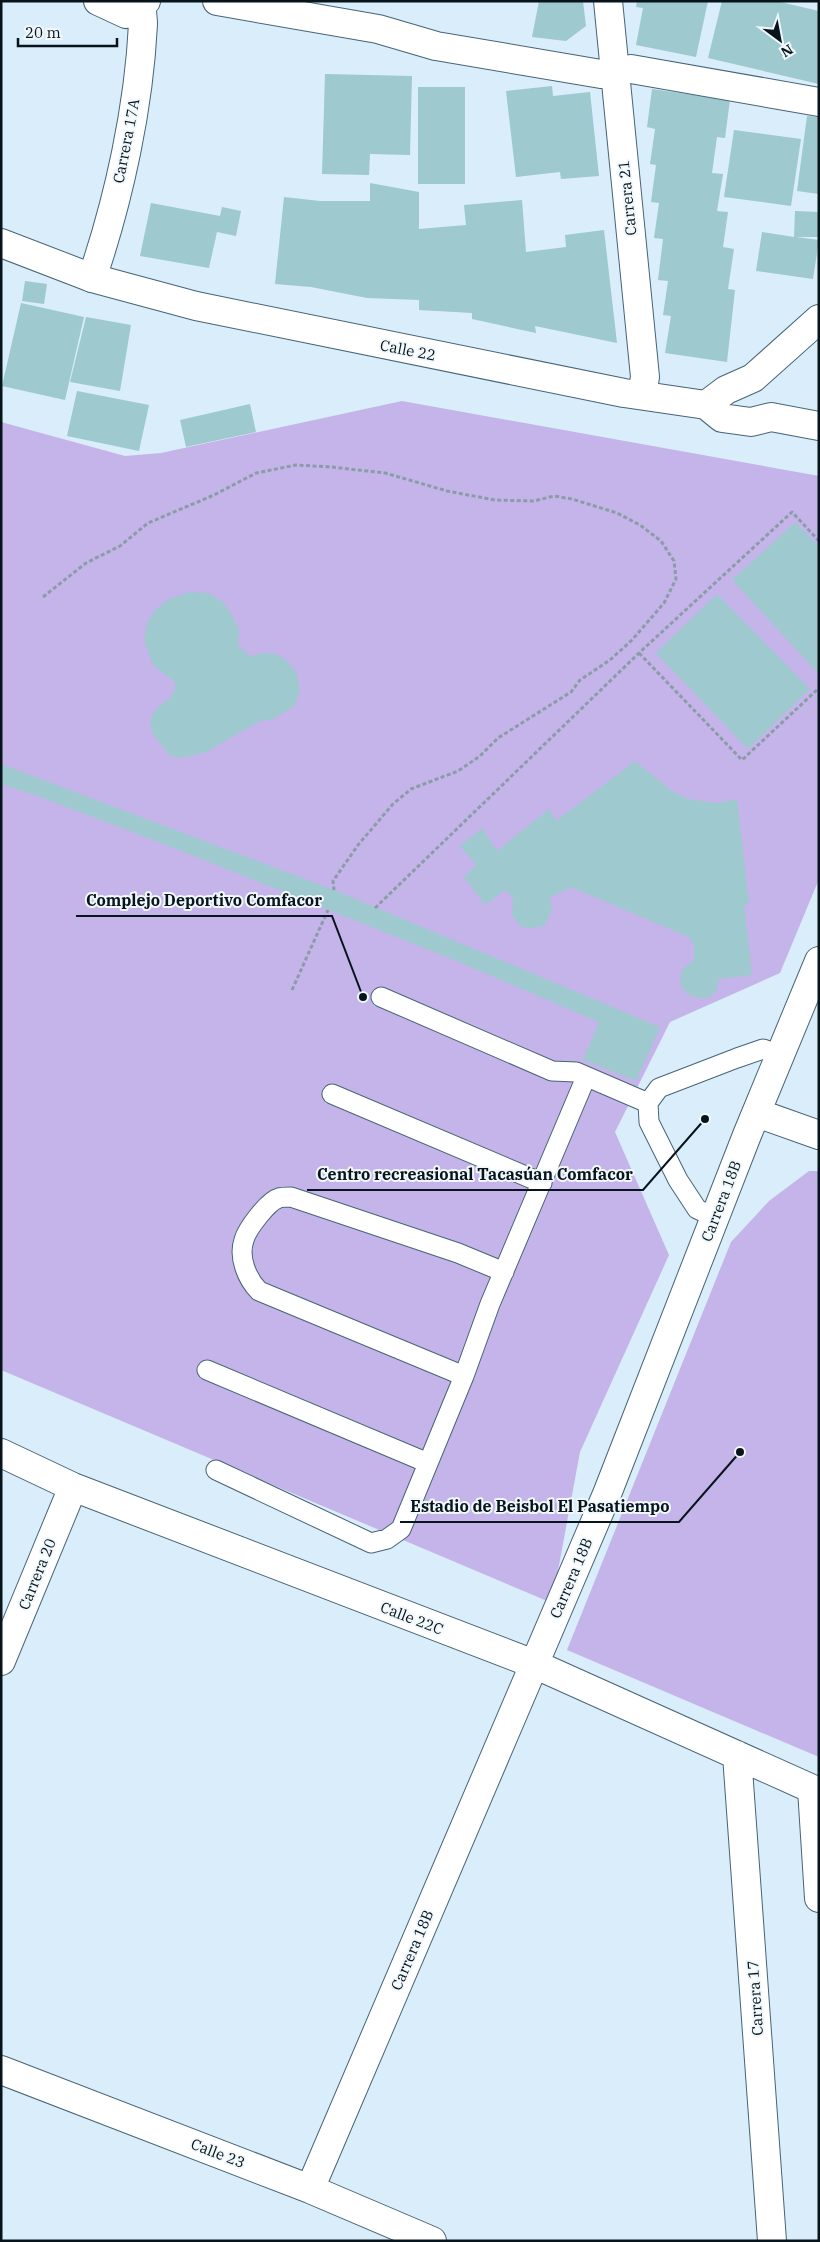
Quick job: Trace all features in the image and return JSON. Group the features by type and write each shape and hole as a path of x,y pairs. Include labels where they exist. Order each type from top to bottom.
{"street":[{"path":"98,1 126,14 143,2"},
{"path":"217,1 378,29 436,46 601,74 632,69 819,102"},
{"name":"Carrera 21","path":"608,1 645,376 642,395"},
{"name":"Carrera 17A","path":"92,278 117,188 134,104 143,23 143,2"},
{"name":"Calle 22","path":"1,243 92,278 214,310 642,395 706,405 722,418 751,422 771,417 819,426"},
{"path":"706,405 726,390 754,378 819,318"},
{"path":"754,378 771,417"},
{"name":"Carrera 18B","path":"310,2189 607,1494 714,1217 819,961"},
{"path":"757,1113 819,1135"},
{"name":"Calle 22C","path":"1,1453 73,1487 534,1664 815,1791"},
{"name":"Carrera 20","path":"1,1661 73,1487"},
{"name":"Carrera 17","path":"737,1755 772,2241"},
{"path":"815,1791 819,1898"},
{"name":"Calle 23","path":"1,2070 310,2189 432,2241"}],"lane":[{"path":"381,997 552,1071 576,1072 648,1103"},
{"path":"714,1217 697,1209 678,1180 649,1122 648,1103 659,1088 737,1058 763,1049 780,1054"},
{"path":"216,1470 371,1543 387,1539 401,1529 464,1376 504,1272 586,1077"},
{"path":"332,1094 542,1183"},
{"path":"464,1376 259,1291 251,1283 244,1267 243,1240 261,1212 277,1198 291,1197 458,1253 504,1272"},
{"path":"207,1370 428,1463"}],"path":[{"path":"43,596 86,563 120,546 148,523 256,473 296,465 385,474 447,491 495,500 534,501 554,496 572,499 617,513 640,525 661,541 674,561 676,579 664,603 632,640 610,660 580,680 571,692 498,738 480,756 466,766 458,771 411,789 393,804 358,845 333,881 334,890"},
{"path":"375,908 639,654 792,512 819,541"},
{"path":"639,654 742,760 819,688"},
{"path":"292,990 328,910"}],"shaded area":[{"path":"402,401 819,476 819,879 780,973 670,1022 615,1132 669,1255 580,1452 552,1603 1,1370 1,422 125,456 161,453"},
{"path":"809,1171 819,1171 819,1757 567,1650 731,1242 769,1201"}],"building":[{"path":"539,1 583,1 586,26 566,41 532,37"},
{"path":"637,1 708,1 696,57 636,45 643,8 636,7"},
{"path":"722,1 776,1 819,11 819,84 708,58"},
{"path":"325,74 412,76 410,155 370,154 369,175 322,174"},
{"path":"552,86 553,96 590,92 599,176 561,179 560,172 516,177 506,91"},
{"path":"418,87 465,87 465,184 418,184"},
{"path":"652,89 730,100 725,138 717,137 712,173 723,174 717,211 728,212 723,247 734,249 728,289 735,290 727,362 665,353 671,316 663,315 668,281 658,280 663,239 654,238 659,203 651,202 656,165 650,164 655,129 647,127"},
{"path":"807,116 819,117 819,194 797,191"},
{"path":"734,130 801,139 791,206 724,197"},
{"path":"370,183 419,192 419,229 466,225 464,205 522,200 526,252 566,247 565,235 604,230 617,343 535,326 536,333 472,319 472,313 419,310 419,300 367,298 311,287 275,284 284,197 320,201 370,201"},
{"path":"151,203 220,216 222,207 241,211 236,236 217,232 209,268 140,256"},
{"path":"795,211 819,212 819,237 796,237 819,240 813,279 756,271 762,232 794,237"},
{"path":"25,281 47,284 44,304 22,301"},
{"path":"21,303 84,317 65,400 2,386"},
{"path":"86,317 131,325 120,391 70,382"},
{"path":"77,391 149,405 139,451 67,436"},
{"path":"250,404 256,432 186,447 180,420"},
{"path":"795,522 819,546 819,674 732,580"},
{"path":"189,592 207,593 221,600 231,613 239,630 238,646 251,656 265,653 276,654 285,659 296,672 300,689 295,705 273,719 260,721 206,752 181,758 170,756 153,734 150,724 152,715 157,708 170,698 175,690 175,682 153,665 144,640 147,623 155,610 169,599"},
{"path":"717,594 810,689 748,749 656,653"},
{"path":"635,761 672,791 688,799 717,803 737,799 749,904 744,905 752,975 719,979 717,990 708,998 699,998 687,994 680,984 682,970 694,959 694,947 689,937 571,887 549,898 552,910 544,926 533,928 521,927 512,915 513,897 505,890 485,905 464,877 476,865 460,846 482,828 497,851 549,809 556,821"},
{"path":"1,764 334,890 660,1027 636,1081 583,1060 599,1022 459,962 179,850 38,796 1,784"}],"place":[{"name":"Complejo Deportivo Comfacor","path":"363,997"},
{"name":"Centro recreasional Tacasúan Comfacor","path":"705,1119"},
{"name":"Estadio de Beisbol El Pasatiempo","path":"740,1452"}]}
